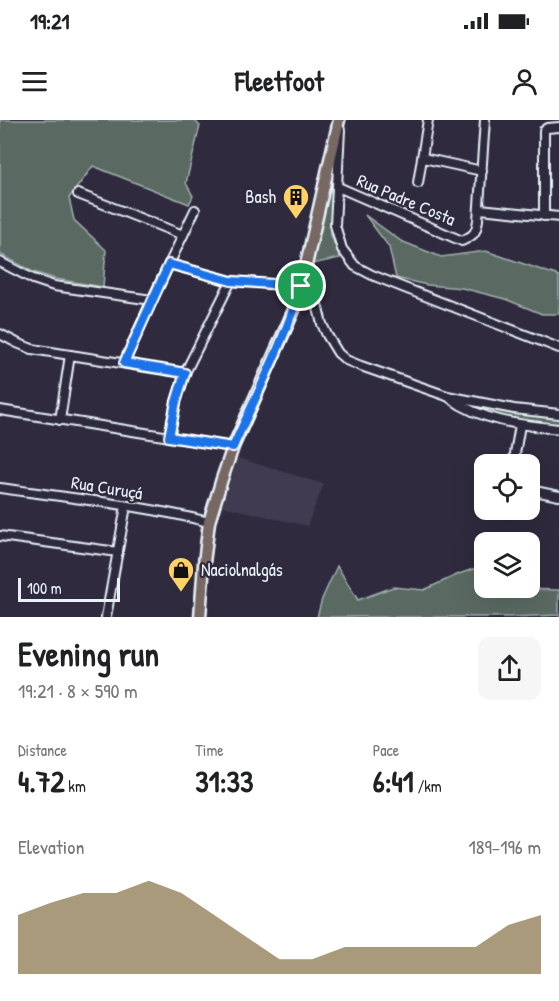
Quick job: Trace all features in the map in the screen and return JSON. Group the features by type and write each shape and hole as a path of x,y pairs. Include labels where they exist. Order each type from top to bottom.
{"main road":[{"path":"200,617 209,522 233,447 294,310 340,120"}],"street":[{"path":"340,120 335,225 342,249 355,266 372,275 559,348"},
{"path":"418,183 428,120"},
{"path":"485,120 480,209 559,217"},
{"path":"544,216 544,130 559,127"},
{"path":"423,158 482,171"},
{"name":"Rua Padre Costa","path":"338,187 462,241 476,231 480,209"},
{"path":"78,194 183,235"},
{"path":"124,363 195,210"},
{"path":"0,262 33,279 54,286 152,300"},
{"path":"169,264 231,281 308,287 313,293 327,335 338,353 346,360 447,396 514,410 559,414"},
{"path":"169,437 185,373 231,281"},
{"path":"0,334 32,349 185,373"},
{"path":"60,420 70,355"},
{"path":"447,396 463,407 491,418 520,425 559,429"},
{"path":"0,410 233,447"},
{"path":"515,454 520,425"},
{"name":"Rua Curuçá","path":"0,488 126,506 209,522"},
{"path":"540,492 559,496"},
{"path":"106,617 126,506"},
{"path":"0,536 118,552"}],"shaded area":[{"path":"238,458 324,484 307,526 222,506"}],"green space":[{"path":"0,120 194,120 200,126 186,183 193,196 189,204 93,166 69,198 74,220 106,250 103,287 56,279 33,272 0,254"},
{"path":"335,156 330,227 340,258 312,264"},
{"path":"365,215 401,241 441,257 486,251 559,276 559,314 542,314 505,299 462,288 427,285 396,278 389,247"},
{"path":"464,403 559,417 559,426 524,422 493,415"},
{"path":"337,566 358,600 393,587 424,590 474,569 474,598 540,598 540,589 559,590 559,615 317,617 322,599"}],"place":[{"name":"Bash","path":"296,220"},
{"name":"Naciolnalgás","path":"181,593"}],"route":[{"path":"169,264 231,281 301,286 284,336 233,447 169,437 185,373 124,363 169,264"}]}
